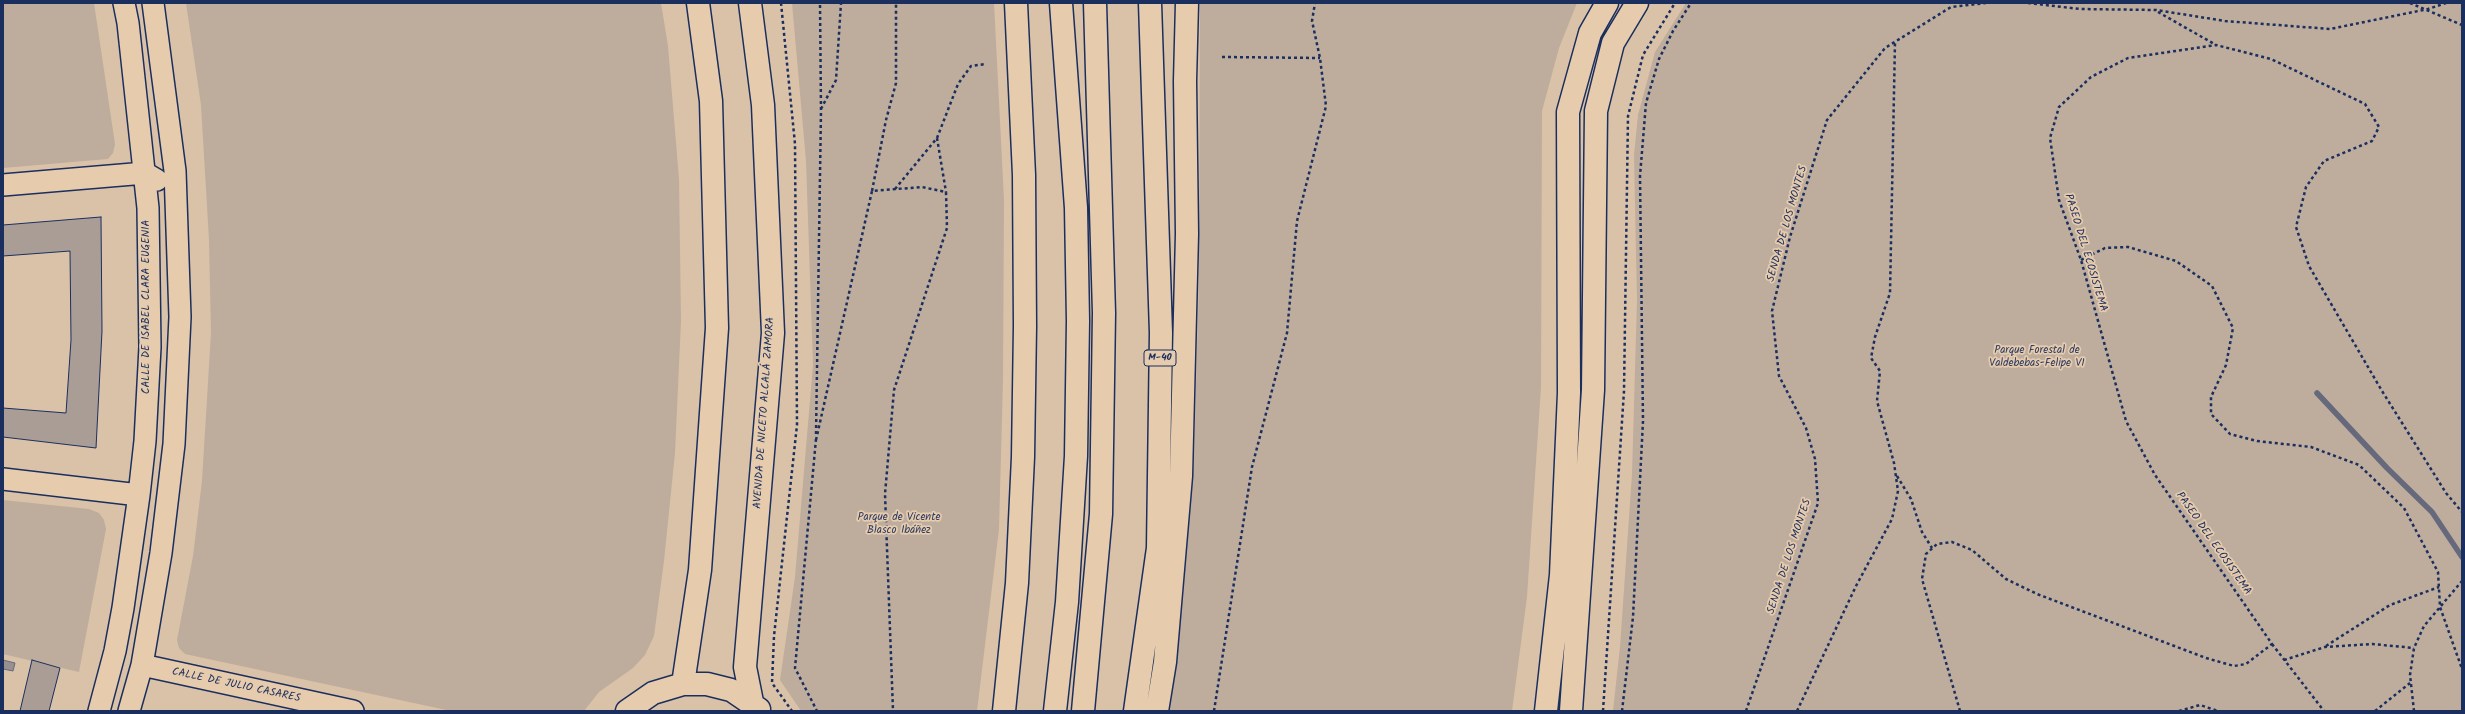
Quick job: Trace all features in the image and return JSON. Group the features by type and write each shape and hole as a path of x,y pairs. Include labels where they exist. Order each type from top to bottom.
{"main road":[{"path":"683,684 700,570 717,328 712,101 698,3"},
{"name":"AVENIDA DE NICETO ALCALÁ ZAMORA","path":"750,3 763,105 773,333 745,667 756,707"},
{"path":"1055,711 1066,602 1076,456 1078,321 1076,208 1061,3"},
{"path":"1083,711 1102,506 1104,313 1096,3"},
{"name":"M-40","path":"1135,711 1158,548 1161,333 1150,3"},
{"path":"1157,711 1166,654 1182,460 1187,234 1185,81 1187,3"},
{"path":"1546,711 1561,575 1569,393 1568,112 1590,32 1607,3"},
{"path":"1571,711 1593,390 1596,111 1614,43 1637,3"},
{"path":"1004,711 1017,584 1023,457 1025,326 1024,175 1016,7"},
{"path":"627,711 653,693 683,684 707,684 730,690 756,707"}],"street":[{"name":"CALLE DE ISABEL CLARA EUGENIA","path":"99,711 115,651 123,608 139,495 145,441 150,347 148,208 128,23 124,3"},
{"name":"CALLE DE ISABEL CLARA EUGENIA","path":"129,711 142,665 160,553 174,444 180,317 174,171 154,3"},
{"name":"CALLE DE ISABEL CLARA EUGENIA","path":"145,173 163,183 168,267 180,317"},
{"path":"3,185 145,173"},
{"path":"3,479 139,495"},
{"name":"CALLE DE ISABEL CLARA EUGENIA","path":"123,608 142,665"},
{"name":"CALLE DE JULIO CASARES","path":"142,665 353,711"}],"path":[{"path":"817,711 795,668 816,440 821,110 820,3"},
{"path":"821,110 836,80 841,3"},
{"path":"816,440 872,191 886,120 896,83 896,3"},
{"path":"1214,711 1252,466 1287,333 1297,221 1326,106 1320,58 1312,21 1315,3"},
{"path":"1602,711 1613,578 1624,391 1628,116 1643,55 1674,3"},
{"path":"1622,711 1633,617 1643,420 1640,176 1646,103 1659,59 1673,31 1691,3"},
{"path":"1951,7 1964,3"},
{"name":"SENDA DE LOS MONTES","path":"1746,711 1818,503 1815,459 1806,428 1779,376 1772,311 1790,237 1827,120 1885,48 1951,7 1986,3"},
{"path":"2028,3 2080,9 2156,10 2225,21 2330,29 2428,9 2446,3"},
{"path":"2410,3 2428,9 2462,26"},
{"path":"2156,10 2216,45"},
{"path":"1796,711 1856,586 1892,520 1898,491 1896,474 1877,401 1880,371 1871,358 1875,337 1890,293 1895,41"},
{"name":"PASEO DEL ECOSISTEMA","path":"2324,711 2272,644 2155,475 2126,422 2081,260 2058,193 2050,138 2059,107 2091,76 2128,58 2216,45 2271,58 2365,104 2379,127 2372,142 2324,161 2306,186 2296,226 2310,266 2382,391 2446,493 2462,512"},
{"path":"1222,58 1320,58"},
{"path":"895,189 937,138 958,84 971,66 986,64"},
{"path":"893,711 885,494 894,390 947,228 946,192 937,138"},
{"path":"872,191 922,187 946,192"},
{"path":"2081,260 2105,248 2128,247 2176,261 2212,286 2233,328 2226,365 2211,397 2210,414 2230,434 2257,441 2311,447 2359,465 2404,508 2438,572 2440,608 2462,669"},
{"path":"1896,474 1911,499 1922,532 1932,548"},
{"path":"1960,711 1922,579 1926,554 1937,544 1952,542 1972,550 2006,579 2037,594 2213,660 2234,666 2246,664 2272,644"},
{"path":"2414,711 2410,683 2414,648 2424,626 2461,582"},
{"path":"2325,647 2390,605 2439,587"},
{"path":"2284,660 2325,647 2372,644 2414,648"},
{"path":"2375,711 2410,683"},
{"path":"2179,711 2200,705 2218,711"}],"green space":[{"path":"3,3 94,3 115,144 113,153 108,159 3,168"},
{"path":"186,3 661,3 668,46 679,179 681,321 675,453 664,561 654,636 645,655 633,668 599,692 584,711 451,711 185,654 179,648 177,640 193,556 202,481 211,333 209,240 201,105"},
{"name":"Parque de Vicente Blasco Ibáñez","path":"792,3 994,3 1004,200 1003,380 999,529 977,711 801,711 780,680 795,577 813,365 806,161"},
{"path":"1200,3 1577,3 1559,48 1542,111 1541,387 1527,597 1512,711 1169,711 1180,615 1194,458 1199,280"},
{"name":"Parque Forestal de Valdebebas-Felipe VI","path":"1686,3 2462,3 2462,711 1613,711 1620,647 1632,474 1637,301 1634,155 1638,115 1655,52"},
{"path":"3,500 89,509 99,513 104,520 106,529 79,672 3,654"}],"shaded area":[{"path":"3,660 15,663 13,671 3,669"}],"building":[{"path":"101,217 102,331 96,448 3,437 3,408 66,413 71,340 70,251 3,256 3,225"},
{"path":"32,660 60,668 49,711 20,711"}],"waterway":[{"path":"2317,393 2387,468 2432,512 2462,557"}]}
